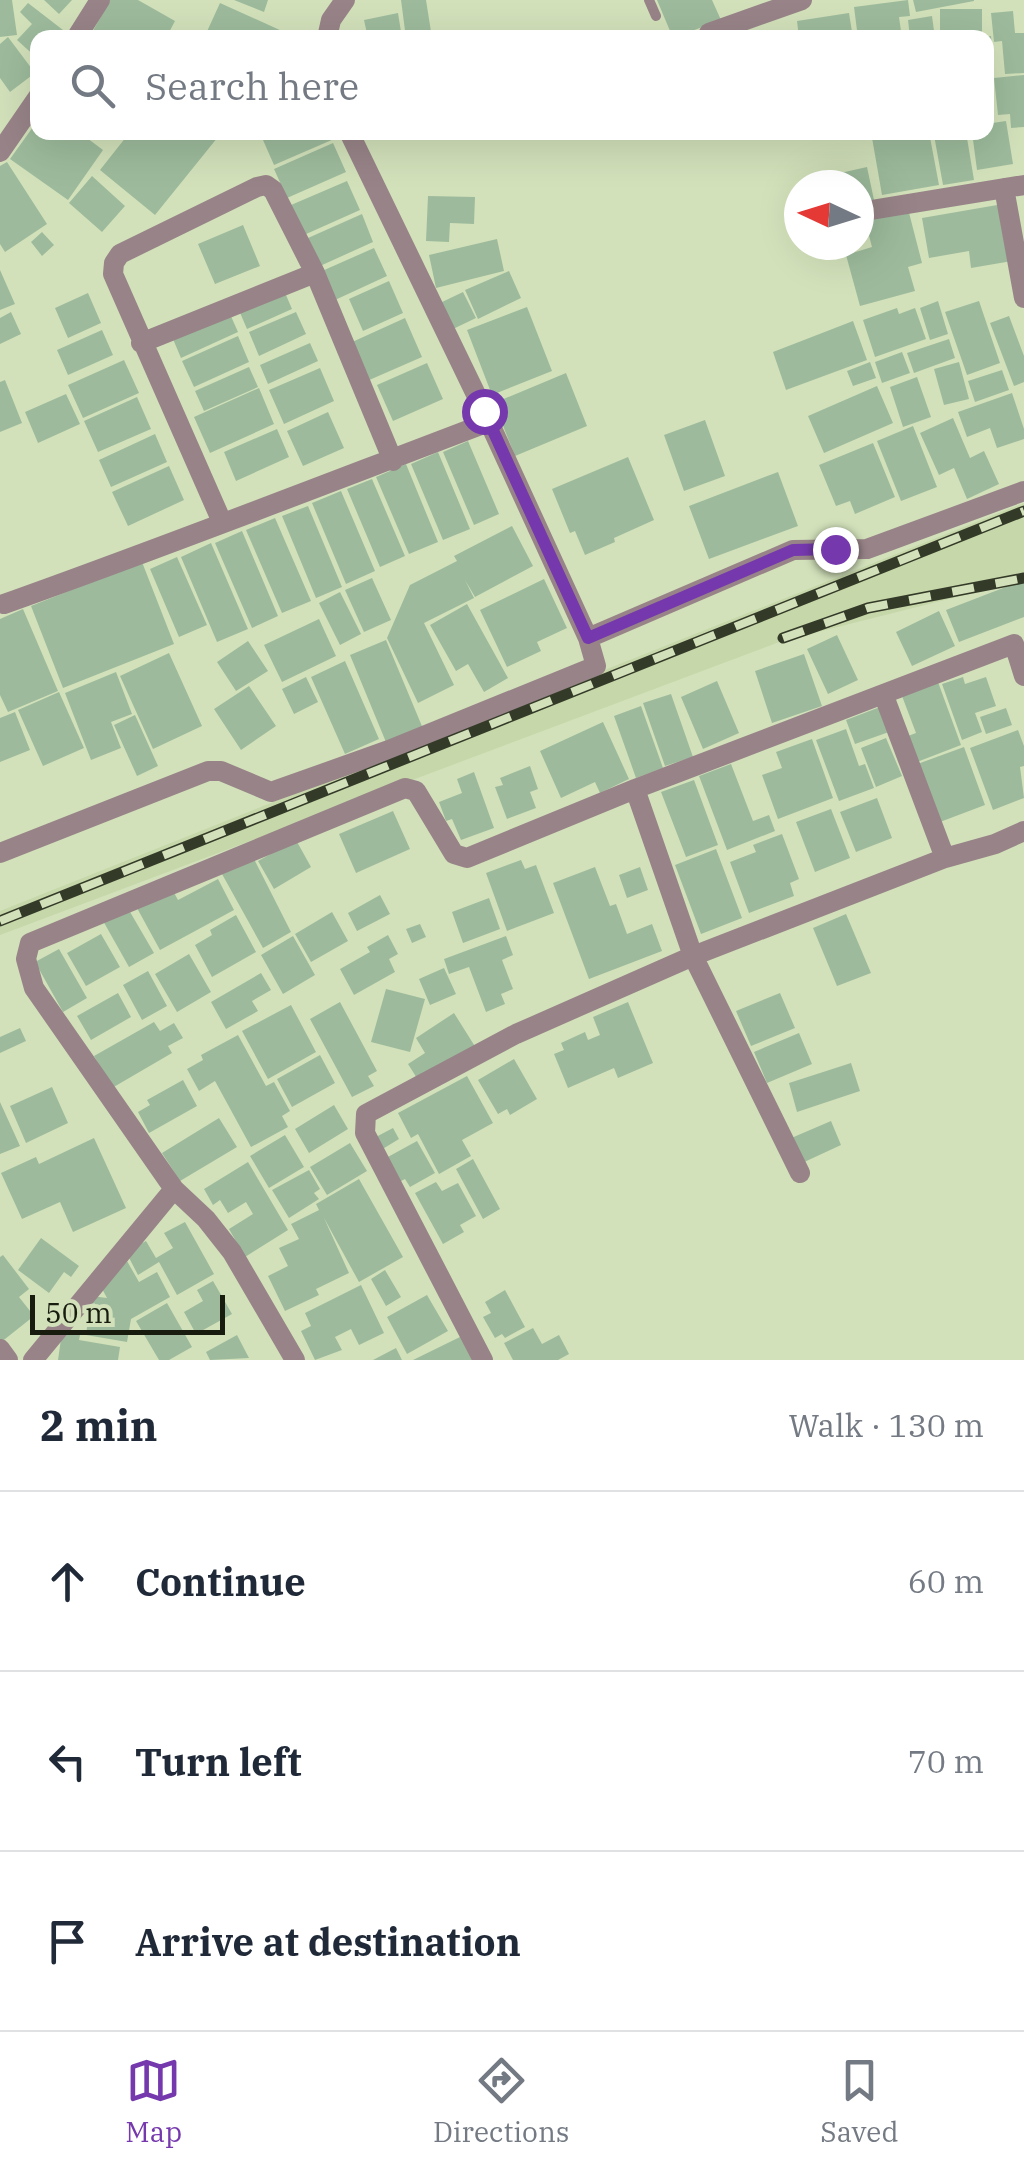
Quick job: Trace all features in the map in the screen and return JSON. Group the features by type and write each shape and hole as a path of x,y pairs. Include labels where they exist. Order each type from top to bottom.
{"street":[{"path":"81,30 100,0"},
{"path":"329,30 344,0"},
{"path":"718,30 802,0"},
{"path":"0,152 30,109"},
{"path":"0,853 208,771 221,771 268,793 390,750 596,666 588,638 489,422 353,140"},
{"path":"222,522 112,274 120,254 256,187 266,185 273,190 314,273 393,460"},
{"path":"874,210 1014,187 1024,298"},
{"path":"141,343 314,273"},
{"path":"1,602 134,558 489,422"},
{"path":"588,638 793,550 867,549 1024,491"},
{"path":"295,1360 232,1252 206,1219 174,1189 34,988 26,959 30,943 405,788 416,790 454,854 468,858 635,789 1014,644 1024,676"},
{"path":"884,696 945,858"},
{"path":"635,789 693,956 800,1173"},
{"path":"482,1360 365,1133 366,1114 516,1034 693,956 1024,831"},
{"path":"36,1359 174,1189"},
{"path":"0,1349 8,1360"}],"lane":[{"path":"649,0 656,16"}],"shaded area":[{"path":"1024,503 1024,580 782,641 0,935 0,911"}],"building":[{"path":"0,0 12,0 17,35 0,37"},
{"path":"44,0 72,0 59,14"},
{"path":"110,0 138,0 175,21 170,30 93,30"},
{"path":"234,0 268,0 264,12"},
{"path":"401,0 426,0 431,30 405,30"},
{"path":"657,0 712,0 721,20 694,30 670,30"},
{"path":"908,0 910,16 899,17 901,30 857,30 854,7"},
{"path":"913,0 974,0 974,1 916,12"},
{"path":"28,3 63,30 30,30 30,52 17,40 32,24 20,12"},
{"path":"220,3 280,30 208,30"},
{"path":"940,9 982,9 982,30 940,30"},
{"path":"1013,11 1015,33 1024,33 1024,73 1005,74 1002,41 994,42 991,13"},
{"path":"398,13 401,30 366,30 364,20"},
{"path":"849,13 852,30 798,30 797,21"},
{"path":"932,16 934,30 909,30 908,20"},
{"path":"8,37 30,66 30,77 10,92 0,78 0,44"},
{"path":"1024,75 1024,127 1011,128 1010,114 998,115 994,78"},
{"path":"1006,121 1013,164 977,170 973,140 994,140 994,123"},
{"path":"30,131 30,140 90,140 103,150 68,200 10,159"},
{"path":"124,140 216,140 155,215 100,170"},
{"path":"263,140 332,140 274,165"},
{"path":"872,140 931,140 939,185 882,195"},
{"path":"935,140 967,140 974,180 943,185"},
{"path":"333,143 346,172 287,198 274,169"},
{"path":"7,162 47,224 5,252 0,244 0,166"},
{"path":"92,176 125,206 102,232 69,203"},
{"path":"347,181 360,210 304,235 291,205"},
{"path":"428,196 475,197 474,224 450,223 449,242 426,241"},
{"path":"1003,204 1012,261 971,268 969,251 929,258 922,218"},
{"path":"907,205 922,263 908,267 915,291 860,306 847,260 874,260 874,214"},
{"path":"362,214 373,242 320,266 308,238"},
{"path":"243,225 260,266 215,284 198,244"},
{"path":"42,232 54,245 42,256 31,242"},
{"path":"497,239 504,271 436,288 429,255"},
{"path":"374,248 387,276 335,300 322,271"},
{"path":"0,270 15,304 0,310"},
{"path":"509,271 521,298 478,319 465,290"},
{"path":"389,281 403,313 363,331 349,299"},
{"path":"283,288 292,309 247,329 238,308"},
{"path":"463,292 476,318 453,329 440,303"},
{"path":"88,293 101,323 68,338 55,308"},
{"path":"938,301 948,334 930,340 920,308"},
{"path":"979,301 1000,363 967,375 945,312"},
{"path":"527,307 552,371 492,395 467,330"},
{"path":"897,308 899,314 915,308 926,339 875,357 863,320"},
{"path":"11,312 21,334 0,344 0,318"},
{"path":"296,312 306,334 259,356 249,332"},
{"path":"230,314 238,332 181,358 173,339"},
{"path":"1009,316 1024,356 1024,382 1014,386 990,323"},
{"path":"405,318 422,357 367,381 350,343"},
{"path":"853,321 867,360 786,390 773,352"},
{"path":"102,330 113,355 68,375 57,350"},
{"path":"238,336 249,362 194,387 182,361"},
{"path":"949,339 955,358 914,373 907,353"},
{"path":"310,343 318,361 268,384 260,365"},
{"path":"902,352 910,373 882,383 875,362"},
{"path":"124,360 139,393 83,418 68,385"},
{"path":"870,362 876,378 853,386 847,371"},
{"path":"959,362 969,399 944,405 934,369"},
{"path":"427,363 443,399 393,421 377,385"},
{"path":"249,367 258,387 204,411 195,391"},
{"path":"320,368 334,401 284,424 269,390"},
{"path":"1002,370 1009,390 975,402 968,381"},
{"path":"566,373 587,426 515,456 494,403"},
{"path":"917,377 931,417 903,427 890,387"},
{"path":"5,380 22,423 0,432 0,382"},
{"path":"877,386 893,423 824,453 808,416"},
{"path":"259,388 274,424 210,453 194,417"},
{"path":"1012,393 1024,439 997,448 990,428 967,437 958,412"},
{"path":"66,394 80,424 38,443 25,412"},
{"path":"137,397 151,429 98,452 84,421"},
{"path":"328,412 344,448 303,466 287,431"},
{"path":"953,418 970,458 984,451 999,484 967,499 954,468 939,475 920,433"},
{"path":"705,420 725,476 684,491 664,435"},
{"path":"913,426 937,487 901,501 877,441"},
{"path":"277,429 289,457 236,481 224,452"},
{"path":"155,434 167,462 111,487 99,460"},
{"path":"468,441 499,514 474,525 443,452"},
{"path":"873,443 895,497 855,514 850,501 836,506 819,465"},
{"path":"438,452 470,529 443,540 411,464"},
{"path":"628,457 654,520 585,555 575,531 570,533 552,489"},
{"path":"406,464 438,542 409,554 376,477"},
{"path":"169,466 184,500 128,526 112,492"},
{"path":"778,472 798,526 709,559 689,506"},
{"path":"372,479 405,556 380,567 347,489"},
{"path":"341,491 375,571 346,584 312,503"},
{"path":"308,506 342,587 316,598 282,516"},
{"path":"275,518 311,601 282,613 246,530"},
{"path":"512,526 533,566 475,597 465,580 474,598 424,623 454,685 418,703 387,638 410,585 457,561 454,556"},
{"path":"242,531 278,616 252,628 215,543"},
{"path":"211,543 248,629 217,642 181,557"},
{"path":"177,557 207,625 179,637 150,569"},
{"path":"142,562 174,644 63,688 31,606"},
{"path":"372,578 391,620 364,632 345,590"},
{"path":"544,579 567,628 537,642 541,651 507,667 480,610"},
{"path":"1024,580 1024,617 959,642 946,610"},
{"path":"340,592 361,634 340,645 319,603"},
{"path":"467,604 508,678 484,692 468,664 456,671 430,625"},
{"path":"23,609 58,691 8,712 0,695 0,619"},
{"path":"939,611 955,646 912,666 896,632"},
{"path":"319,619 336,656 282,682 264,645"},
{"path":"837,635 858,680 828,694 807,649"},
{"path":"386,640 424,731 388,747 350,655"},
{"path":"248,641 268,671 236,691 217,662"},
{"path":"169,653 202,726 153,749 120,676"},
{"path":"804,654 822,706 772,723 755,671"},
{"path":"345,661 379,739 345,754 311,677"},
{"path":"116,672 132,714 111,722 121,748 91,760 65,693"},
{"path":"306,677 318,702 294,714 282,689"},
{"path":"963,677 965,684 986,677 996,706 975,713 982,732 962,740 942,684"},
{"path":"717,681 739,733 703,749 681,697"},
{"path":"938,682 961,745 917,762 908,736 916,733 902,696"},
{"path":"249,686 276,726 241,750 214,709"},
{"path":"59,692 84,748 43,766 18,710"},
{"path":"671,694 693,757 665,766 643,703"},
{"path":"641,706 663,768 636,778 614,716"},
{"path":"880,707 889,732 855,744 846,720"},
{"path":"1006,708 1012,725 986,734 980,717"},
{"path":"15,712 30,750 0,762 0,718"},
{"path":"135,715 158,766 137,776 114,725"},
{"path":"603,722 629,779 600,793 595,782 561,798 540,751"},
{"path":"846,729 859,766 865,764 874,788 839,801 816,740"},
{"path":"1018,730 1024,746 1024,766 1020,767 1024,798 993,810 970,748"},
{"path":"886,738 902,776 876,787 861,748"},
{"path":"812,739 833,798 778,819 762,775 782,768 776,752"},
{"path":"964,747 985,805 940,822 912,766"},
{"path":"731,764 753,821 769,815 775,831 727,850 699,776"},
{"path":"530,766 538,789 530,792 536,808 507,819 495,787 503,785 500,778"},
{"path":"474,772 494,828 461,840 452,819 446,821 439,802 462,793 457,779"},
{"path":"694,780 718,845 686,857 661,792"},
{"path":"877,798 892,838 856,852 840,812"},
{"path":"831,809 850,858 815,872 796,822"},
{"path":"393,811 410,849 356,873 339,834"},
{"path":"782,834 799,879 790,883 794,896 749,913 730,862 756,852 753,845"},
{"path":"296,840 311,867 274,889 258,861"},
{"path":"716,849 742,918 701,934 675,865"},
{"path":"253,857 291,932 263,948 222,874"},
{"path":"521,860 525,869 536,865 554,913 507,931 486,873"},
{"path":"595,867 610,906 616,904 627,934 652,924 662,951 589,979 553,883"},
{"path":"640,867 648,890 627,898 619,875"},
{"path":"218,879 234,910 160,950 137,908 172,889 178,900"},
{"path":"380,895 390,914 357,931 348,913"},
{"path":"489,898 500,929 463,943 452,912"},
{"path":"126,905 154,953 129,967 102,919"},
{"path":"332,912 348,941 311,962 295,934"},
{"path":"846,914 871,973 837,986 813,928"},
{"path":"236,915 256,952 212,977 195,945 212,935 210,930"},
{"path":"420,924 426,937 412,943 406,929"},
{"path":"101,934 120,967 86,986 67,953"},
{"path":"388,935 398,954 389,959 395,972 354,995 340,969 370,952 367,947"},
{"path":"293,936 315,975 283,994 261,955"},
{"path":"506,936 513,955 502,960 513,989 501,994 505,1004 486,1012 469,967 449,974 444,959"},
{"path":"59,949 87,998 63,1012 35,962"},
{"path":"189,954 211,992 177,1012 155,974"},
{"path":"444,968 456,994 430,1005 419,979"},
{"path":"148,971 167,1006 142,1020 123,985"},
{"path":"261,973 271,990 252,1001 258,1011 226,1029 211,1002"},
{"path":"386,989 425,999 410,1052 371,1042"},
{"path":"118,993 131,1017 91,1040 77,1016"},
{"path":"780,993 795,1028 751,1046 736,1011"},
{"path":"340,1002 377,1071 368,1076 374,1086 352,1097 310,1019"},
{"path":"628,1002 653,1063 618,1078 614,1068 568,1088 554,1054 564,1050 561,1043 585,1032 588,1040 600,1035 593,1017"},
{"path":"291,1005 316,1052 268,1079 242,1031"},
{"path":"454,1013 476,1048 420,1083 408,1064 425,1053 416,1038"},
{"path":"154,1022 160,1031 174,1023 183,1038 168,1046 172,1053 112,1088 94,1056"},
{"path":"20,1028 26,1041 0,1053 0,1037"},
{"path":"799,1033 812,1064 767,1083 754,1052"},
{"path":"238,1035 266,1086 274,1082 290,1111 282,1116 288,1127 251,1147 215,1081 199,1091 187,1069 203,1060 201,1055"},
{"path":"320,1055 335,1083 292,1107 277,1079"},
{"path":"514,1059 537,1099 510,1115 507,1109 498,1114 478,1080"},
{"path":"851,1063 860,1091 797,1112 789,1083"},
{"path":"467,1076 493,1123 462,1140 471,1156 439,1174 418,1134 411,1138 398,1113"},
{"path":"183,1080 197,1106 149,1133 138,1112 150,1105 147,1100"},
{"path":"52,1087 68,1123 26,1143 10,1106"},
{"path":"0,1102 20,1146 0,1154"},
{"path":"334,1105 348,1129 309,1153 295,1129"},
{"path":"219,1118 237,1147 180,1181 162,1153"},
{"path":"831,1121 841,1145 800,1164 789,1139"},
{"path":"393,1128 399,1139 381,1150 374,1138"},
{"path":"285,1135 304,1167 269,1188 250,1156"},
{"path":"94,1138 126,1208 73,1232 60,1202 22,1219 1,1173 36,1157 39,1164"},
{"path":"417,1141 435,1173 410,1187 405,1179 399,1182 386,1158"},
{"path":"350,1143 367,1171 327,1195 310,1167"},
{"path":"473,1159 500,1209 483,1219 456,1169"},
{"path":"248,1162 288,1230 245,1257 229,1229 253,1214 246,1202 228,1213 220,1200 213,1205 204,1189"},
{"path":"309,1170 320,1189 314,1193 319,1199 289,1218 272,1190"},
{"path":"359,1179 403,1257 359,1282 324,1218 349,1273 316,1289 319,1295 285,1311 268,1276 288,1266 279,1248 299,1239 291,1224 319,1210 316,1204"},
{"path":"436,1182 442,1191 458,1183 476,1216 460,1225 464,1232 443,1244 415,1193"},
{"path":"185,1222 214,1274 177,1295 159,1262 138,1275 126,1252 146,1241 156,1258 173,1248 164,1233"},
{"path":"41,1238 79,1266 71,1277 64,1272 49,1293 18,1270"},
{"path":"123,1254 139,1282 157,1272 170,1297 131,1319 127,1342 86,1335 91,1296 107,1298 100,1285"},
{"path":"3,1255 29,1289 19,1297 34,1316 0,1343 0,1257"},
{"path":"385,1270 401,1297 386,1306 371,1279"},
{"path":"213,1281 232,1314 196,1334 184,1312 203,1301 197,1290"},
{"path":"361,1285 384,1333 359,1345 351,1329 335,1337 342,1350 315,1360 301,1331 311,1326 305,1313"},
{"path":"505,1290 525,1327 505,1338 502,1334 495,1338 483,1317 491,1313 485,1302"},
{"path":"427,1295 448,1331 407,1354 387,1317"},
{"path":"167,1303 192,1347 169,1360 159,1360 136,1321"},
{"path":"533,1328 542,1344 559,1335 569,1354 558,1360 513,1360 504,1343"},
{"path":"62,1332 80,1335 79,1340 120,1347 118,1360 58,1360"},
{"path":"237,1335 249,1358 210,1360 206,1352"},
{"path":"462,1336 474,1360 413,1360"},
{"path":"396,1348 402,1360 373,1360"}],"railway":[{"path":"0,921 1024,511"},
{"path":"783,638 868,608 1024,578"}],"route":[{"path":"484,411 588,638 793,550 835,549"}]}
